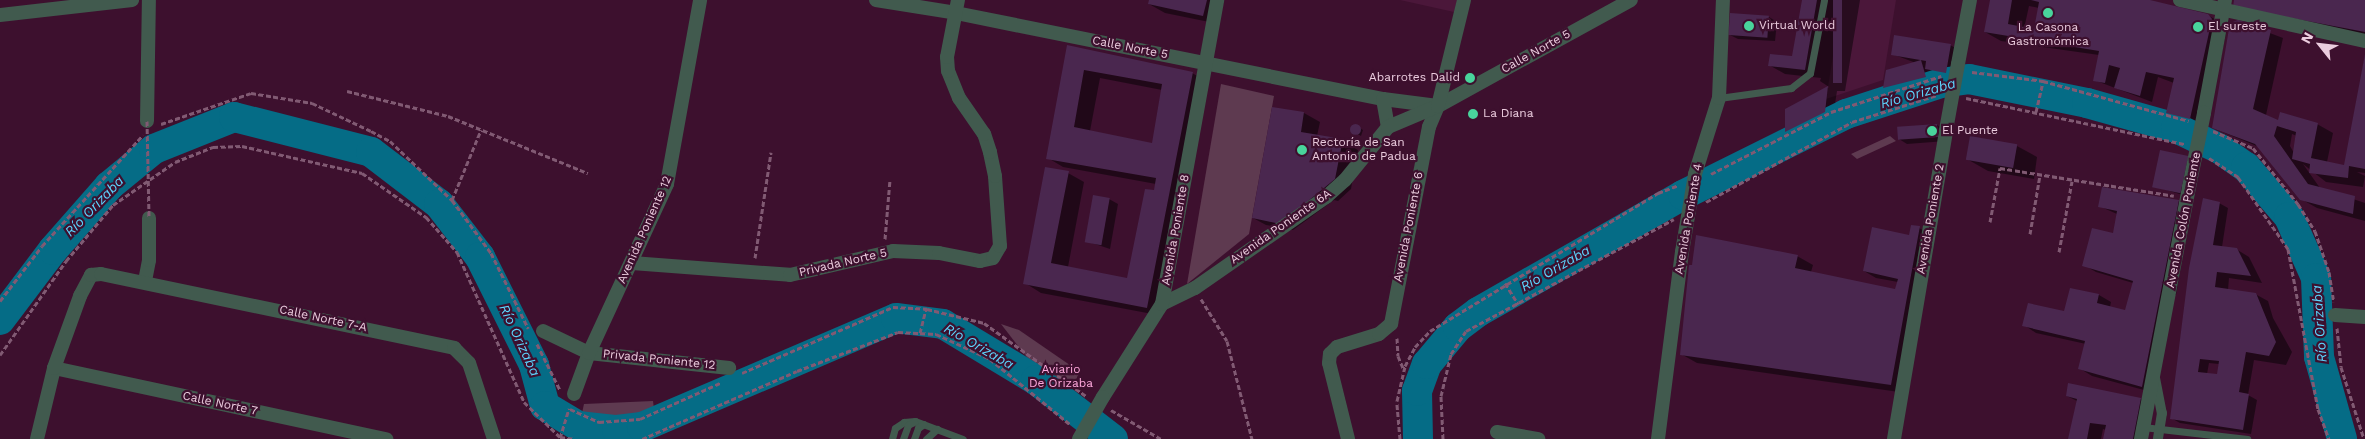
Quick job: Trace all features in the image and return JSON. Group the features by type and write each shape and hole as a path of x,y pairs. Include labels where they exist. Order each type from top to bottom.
{"street":[{"path":"0,15 132,0"},
{"path":"147,121 148,0"},
{"name":"Avenida Poniente 12","path":"567,395 632,263 668,184 700,0"},
{"name":"Calle Norte 5","path":"876,0 957,6 1206,64 1383,99 1438,106 1631,0"},
{"name":"Avenida Poniente 8","path":"1077,434 1162,304 1217,0"},
{"name":"Avenida Poniente 6","path":"1391,324 1429,127 1438,106 1464,0"},
{"name":"Avenida Poniente 4","path":"1658,439 1682,252 1695,177 1719,98 1723,0"},
{"name":"Avenida Poniente 2","path":"1894,439 1946,130 1960,68 1970,0"},
{"path":"2180,0 2224,5 2365,40"},
{"name":"Avenida Colón Poniente","path":"2142,433 2155,378 2201,119 2224,5"},
{"name":"Privada Norte 5","path":"632,263 752,273 804,274 884,253 916,251 980,261 993,258 1000,246 995,176 990,152 984,134 959,98 948,71 947,57 957,6"},
{"path":"1383,99 1388,127"},
{"name":"Avenida Poniente 6A","path":"1162,304 1195,288 1326,198 1345,180 1388,127 1438,106"},
{"path":"146,282 149,260 149,218"},
{"name":"Calle Norte 7-A","path":"54,368 80,296 91,275 146,282 454,348 469,363 494,439"},
{"path":"2335,315 2365,317"},
{"path":"1348,439 1329,363 1330,354 1337,347 1379,334 1391,324"},
{"path":"536,334 588,353"},
{"name":"Privada Poniente 12","path":"588,353 728,375"},
{"path":"37,439 54,368"},
{"name":"Calle Norte 7","path":"54,368 343,435 386,439"},
{"path":"2155,378 2162,414 2159,434"},
{"path":"1497,432 1538,439"}],"lane":[{"path":"1719,98 1791,88 1810,74 1824,0"},
{"path":"902,439 908,425 915,421"},
{"path":"892,439 900,425 915,421 956,437"},
{"path":"914,439 924,424"},
{"path":"926,439 937,429"},
{"path":"2142,433 2247,439"},
{"path":"939,439 956,437"}],"path":[{"path":"1960,68 2043,81 2201,119"},
{"path":"1400,439 1397,401 1404,371 1415,347 1430,330 1658,193 1831,112 1945,75"},
{"path":"2036,112 2043,81"},
{"path":"348,91 448,116 588,173"},
{"path":"0,301 42,246 137,138 160,125 251,93 312,104 390,141 452,200 491,253 567,395 569,409 560,438"},
{"path":"1697,206 1852,122 1938,94"},
{"path":"147,121 149,218"},
{"path":"2208,128 2253,148 2298,204"},
{"path":"452,200 481,130"},
{"path":"0,355 66,261 113,205 175,162 212,147 242,146 362,173 426,217 457,252 524,402 560,438 575,439"},
{"path":"752,273 771,152"},
{"path":"1990,222 2000,168 2072,181 2188,192"},
{"path":"2030,234 2040,175"},
{"path":"884,253 890,180"},
{"path":"2059,252 2072,181"},
{"path":"1443,439 1441,396 1451,354 1466,331 1680,216"},
{"path":"1505,284 1518,304"},
{"path":"1195,288 1227,341 1252,439"},
{"path":"569,409 599,422 640,419 728,375 893,307 926,310 984,323 1160,439"},
{"path":"920,333 926,310"},
{"path":"1391,324 1399,342 1398,356 1404,371"},
{"path":"642,439 797,372 898,332 936,334 990,359 1077,434"}],"shaded area":[{"path":"1400,0 1457,0 1454,12"},
{"path":"1842,0 1896,0 1883,80 1826,99"}],"green space":[{"path":"1221,84 1274,96 1249,234 1187,284"},
{"path":"1890,136 1896,141 1857,159 1851,154"},
{"name":"Aviario De Orizaba","path":"1001,324 1019,330 1080,372 1069,392 1053,391"},
{"path":"653,401 654,409 635,416 594,418 582,413 584,404"}],"building":[{"path":"1149,0 1207,0 1203,16 1148,4"},
{"path":"1802,0 1817,0 1805,70 1768,66 1770,54 1792,56"},
{"path":"1833,0 1842,0 1842,83 1833,83"},
{"path":"1990,0 2012,0 2008,24 2034,29 2039,2 2031,0 2150,0 2208,14 2212,19 2190,119 2166,113 2174,78 2146,72 2140,96 2114,88 2120,68 2109,65 2105,83 2093,81 2099,51 1984,32"},
{"path":"2234,0 2365,0 2365,32 2233,7"},
{"name":"Virtual World","path":"1730,13 1769,16 1767,38 1728,35"},
{"path":"2238,20 2271,30 2253,109 2278,120 2280,112 2318,123 2311,158 2344,165 2365,54 2365,169 2349,166 2348,178 2309,173 2310,164 2292,159 2296,132 2277,126 2274,136 2308,184 2355,196 2353,214 2300,200 2255,144 2212,128 2230,23"},
{"path":"1894,35 1951,44 1946,73 1925,69 1926,61 1891,55"},
{"path":"1067,45 1193,72 1147,308 1023,284 1045,167 1069,171 1051,263 1127,278 1145,189 1154,190 1156,178 1046,159","holes":["1084,70 1162,84 1152,143 1074,127"]},
{"path":"1921,60 1926,77 1883,88 1886,70"},
{"path":"1828,86 1825,112 1785,132 1785,109"},
{"name":"Rectoría de San Antonio de Padua","path":"1272,107 1304,112 1301,132 1343,139 1335,179 1280,224 1252,218"},
{"path":"1353,124 1357,124 1360,129 1359,133 1353,134 1350,131 1350,127"},
{"path":"1937,124 1938,137 1898,140 1897,127"},
{"path":"1970,136 2017,144 2013,168 1966,160"},
{"path":"2160,150 2188,156 2180,193 2152,187"},
{"path":"2102,187 2179,200 2142,387 2078,369 2085,341 2022,326 2028,303 2064,311 2070,288 2099,294 2097,303 2125,310 2133,281 2082,266 2092,228 2113,233 2117,211 2098,207"},
{"path":"1093,195 1110,198 1101,245 1085,242"},
{"path":"2203,198 2220,202 2213,245 2237,248 2251,276 2217,272 2215,287 2256,293 2276,342 2269,356 2246,352 2239,392 2249,394 2243,430 2170,419 2189,268","holes":["2200,359 2219,361 2217,374 2198,372"]},
{"path":"1911,225 1920,226 1891,385 1680,355 1689,265 1692,265 1696,235 1798,255 1795,268 1895,289 1898,279 1863,271 1872,227 1909,235"},
{"path":"2068,383 2141,398 2133,439 2103,439 2106,425 2090,423 2087,439 2068,439 2077,399 2066,396"}],"waterway":[{"name":"Río Orizaba","path":"1418,439 1417,391 1427,364 1458,327 1478,312 1683,195 1846,114 1941,83 1969,79 2087,103 2176,128 2220,149 2246,167 2289,217 2316,278 2319,357 2342,439"},
{"name":"Río Orizaba","path":"0,320 53,250 109,186 154,149 234,117 371,152 439,204 480,257 534,365 545,406 578,426 617,430 642,427 896,318 943,324 1036,380 1113,439"}],"place":[{"name":"La Casona Gastronómica","path":"2048,13"},
{"name":"Virtual World","path":"1749,26"},
{"name":"El sureste","path":"2198,27"},
{"name":"Abarrotes Dalid","path":"1470,78"},
{"name":"La Diana","path":"1473,114"},
{"name":"El Puente","path":"1932,131"},
{"name":"Rectoría de San Antonio de Padua","path":"1302,150"}]}
